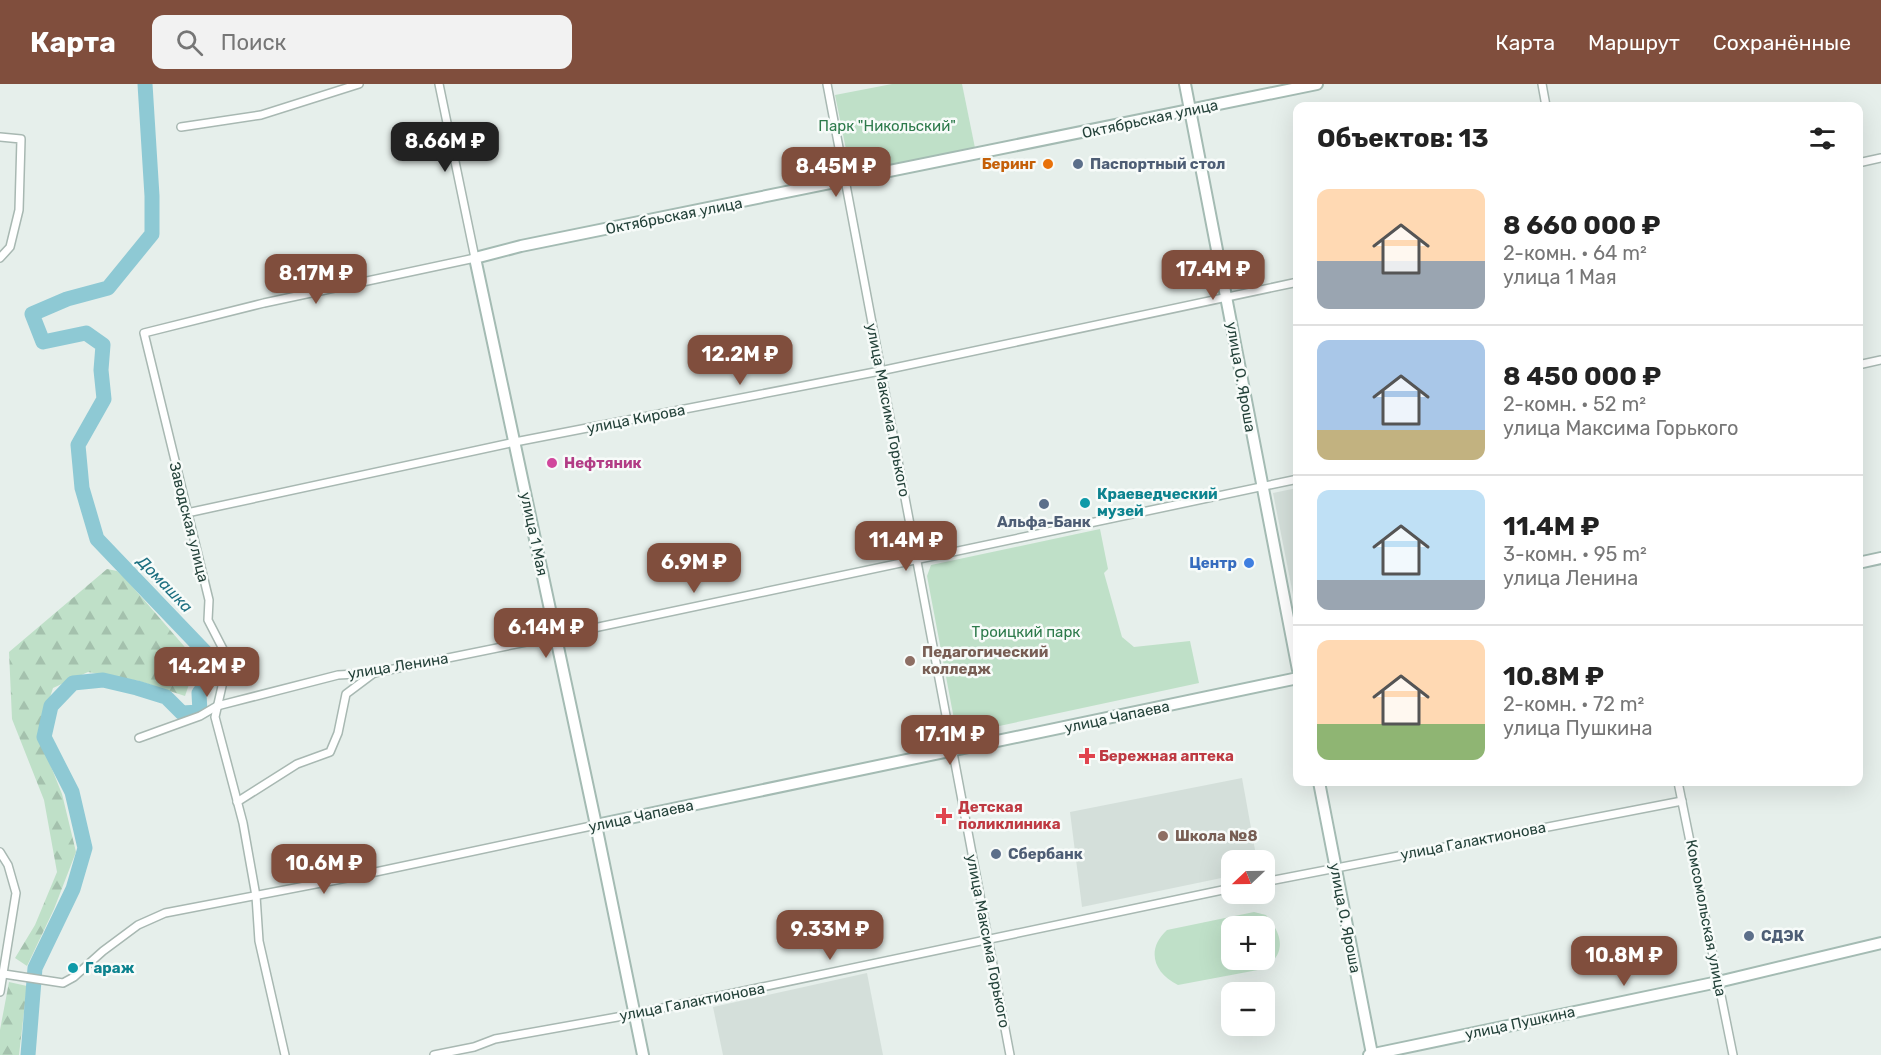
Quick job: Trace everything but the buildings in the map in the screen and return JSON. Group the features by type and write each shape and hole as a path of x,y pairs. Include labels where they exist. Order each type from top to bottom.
{"main road":[{"name":"улица О. Яроша","path":"1185,84 1293,645"},
{"name":"Октябрьская улица","path":"475,258 522,246 1317,84"},
{"name":"улица 1 Мая","path":"475,258 643,1055"},
{"path":"1863,562 1881,558"},
{"name":"улица Чапаева","path":"596,825 1293,679"},
{"name":"улица О. Яроша","path":"1319,786 1371,1055"},
{"name":"улица Пушкина","path":"1371,1055 1719,982 1881,943"}],"street":[{"path":"181,127 261,115 359,84"},
{"name":"улица 1 Мая","path":"439,84 475,258"},
{"name":"улица Максима Горького","path":"827,84 951,752 1010,1055"},
{"path":"1542,84 1545,102"},
{"path":"0,137 21,139 20,210 10,247 0,258"},
{"path":"1863,162 1881,158"},
{"name":"Октябрьская улица","path":"144,339 144,333 264,303 475,258"},
{"name":"улица Кирова","path":"187,513 514,442 880,371 1293,283"},
{"name":"Заводская улица","path":"144,339 209,600 208,620 224,651 225,673 215,717 237,802 256,896 259,941 285,1055"},
{"path":"1863,364 1881,360"},
{"name":"улица Ленина","path":"139,738 200,716 217,706 338,675 374,673 556,636 1293,480"},
{"path":"237,802 297,764 330,752 338,733 346,694 374,673"},
{"name":"Комсомольская улица","path":"1679,786 1734,1055"},
{"name":"улица Галактионова","path":"1275,880 1682,801"},
{"name":"улица Чапаева","path":"4,974 63,983 75,977 103,951 138,925 165,913 352,877 596,825"},
{"path":"0,852 8,865 16,893 0,992"},
{"name":"улица Галактионова","path":"434,1055 474,1047 495,1039 634,1014 1221,890"}],"shaded area":[{"path":"1293,489 1293,595 1273,493"},
{"name":"Школа №8","path":"1242,778 1255,850 1221,850 1221,878 1082,907 1070,812"},
{"path":"867,973 883,1055 723,1055 713,1007"}],"green space":[{"name":"Парк \"Никольский\"","path":"892,84 962,84 975,148 851,174 835,95"},
{"name":"Троицкий парк","path":"1100,529 1108,569 1104,573 1122,637 1134,647 1190,641 1199,683 957,735 927,576 931,565"},
{"path":"107,569 117,571 124,577 197,661 185,696 139,681 88,672 53,688 38,734 62,794 76,852 54,909 27,966 15,958 35,925 57,872 44,800 12,719 9,652"},
{"path":"1254,912 1267,916 1235,916"},
{"path":"1221,919 1221,970 1258,970 1178,985 1163,974 1155,960 1156,945 1167,930"},
{"path":"1275,928 1280,944 1275,958"},
{"path":"9,982 27,986 19,1055 0,1055 0,1030"}],"waterway":[{"name":"Домашка","path":"28,1055 35,968 73,889 85,848 72,792 44,737 51,706 73,683 103,680 166,697 182,713 200,712 199,693 209,680 206,653 97,539 82,488 78,445 104,399 101,370 103,345 86,333 43,342 32,314 67,299 108,288 152,234 145,84"}],"place":[{"name":"Беринг","path":"1048,164"},
{"name":"Паспортный стол","path":"1078,164"},
{"name":"Нефтяник","path":"552,463"},
{"name":"Краеведческий музей","path":"1085,503"},
{"name":"Альфа-Банк","path":"1044,504"},
{"name":"Центр","path":"1249,563"},
{"name":"Педагогический колледж","path":"910,661"},
{"name":"Бережная аптека","path":"1087,756"},
{"name":"Детская поликлиника","path":"944,816"},
{"name":"Школа №8","path":"1163,836"},
{"name":"Сбербанк","path":"996,854"},
{"name":"СДЭК","path":"1749,936"},
{"name":"Гараж","path":"73,968"}]}
